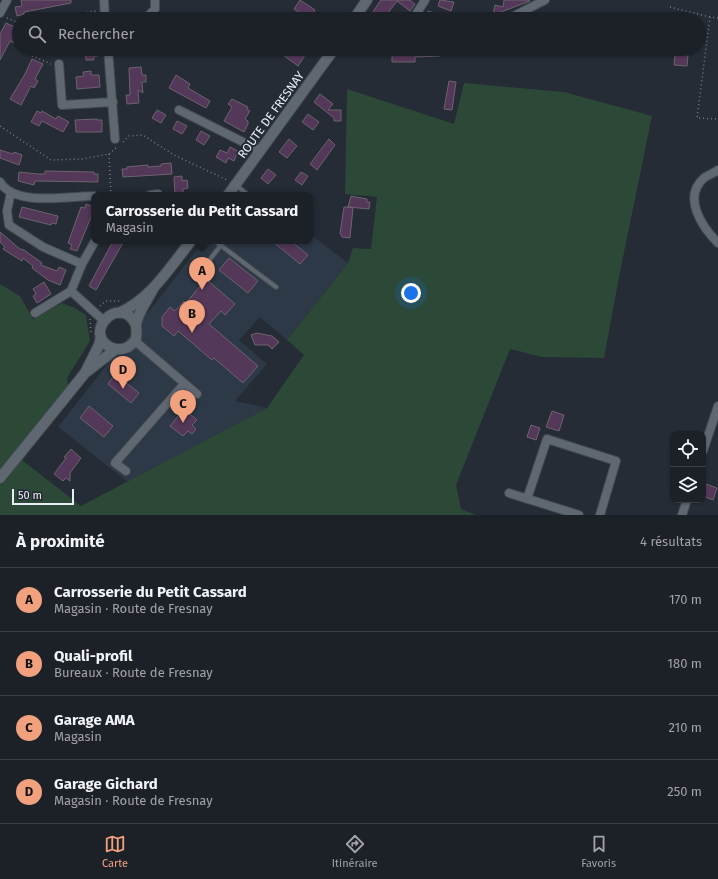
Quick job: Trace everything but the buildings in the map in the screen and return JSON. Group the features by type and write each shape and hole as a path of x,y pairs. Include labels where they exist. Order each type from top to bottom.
{"street":[{"path":"3,15 7,0"},
{"path":"104,0 105,12"},
{"path":"152,12 155,9 155,0"},
{"path":"359,12 367,0"},
{"path":"417,12 425,0"},
{"path":"522,12 546,0"},
{"path":"109,56 115,138"},
{"name":"ROUTE DE FRESNAY","path":"230,192 329,56"},
{"path":"60,64 62,105 113,102"},
{"path":"179,110 261,151"},
{"path":"718,170 704,178 696,189 695,208 699,219 718,243"},
{"path":"0,182 3,187 12,192 42,199 91,196"},
{"path":"12,192 7,211 9,225 43,247 82,264"},
{"path":"35,313 71,291 82,264 93,244"},
{"path":"0,478 85,373 99,345 101,337 100,331 104,321 113,314 119,313 133,306 153,289 189,244"},
{"path":"136,326 153,289"},
{"path":"71,291 104,321"},
{"path":"101,337 107,346 116,349 125,348 135,341 137,331 136,326 130,317 119,313"},
{"path":"135,341 197,394"},
{"path":"85,373 116,349"},
{"path":"126,471 115,462 184,384"},
{"path":"706,442 718,406"},
{"path":"527,499 547,439 616,461 600,515"},
{"path":"509,493 579,515"},
{"path":"682,515 686,503"}],"lane":[{"path":"236,185 244,192"},
{"path":"208,262 221,245 276,287"}],"path":[{"path":"670,7 690,12"},
{"path":"3,15 12,20"},
{"path":"706,16 718,18"},
{"path":"706,48 710,17"},
{"path":"31,56 47,64 60,64"},
{"path":"705,56 697,118 718,120"},
{"path":"0,126 51,160 82,159 109,154 130,136 143,135 174,155 219,174 236,185"},
{"path":"109,154 111,192"}],"shaded area":[{"path":"313,236 348,263 287,340 260,317 239,340 267,364 235,401 267,408 128,482 58,427 202,244 313,244"}],"green space":[{"path":"464,83 564,92 652,116 604,358 542,357 510,349 456,485 461,509 476,515 0,515 0,284 20,296 33,319 62,303 75,308 86,315 90,341 67,378 68,385 13,453 81,506 267,408 304,355 287,340 348,263 353,248 371,249 377,197 345,194 347,89 454,124"}],"place":[{"name":"Carrosserie du Petit Cassard","path":"202,290"},
{"name":"Quali-profil","path":"192,333"},
{"name":"Garage Gichard","path":"123,389"},
{"name":"Garage AMA","path":"183,423"}]}
